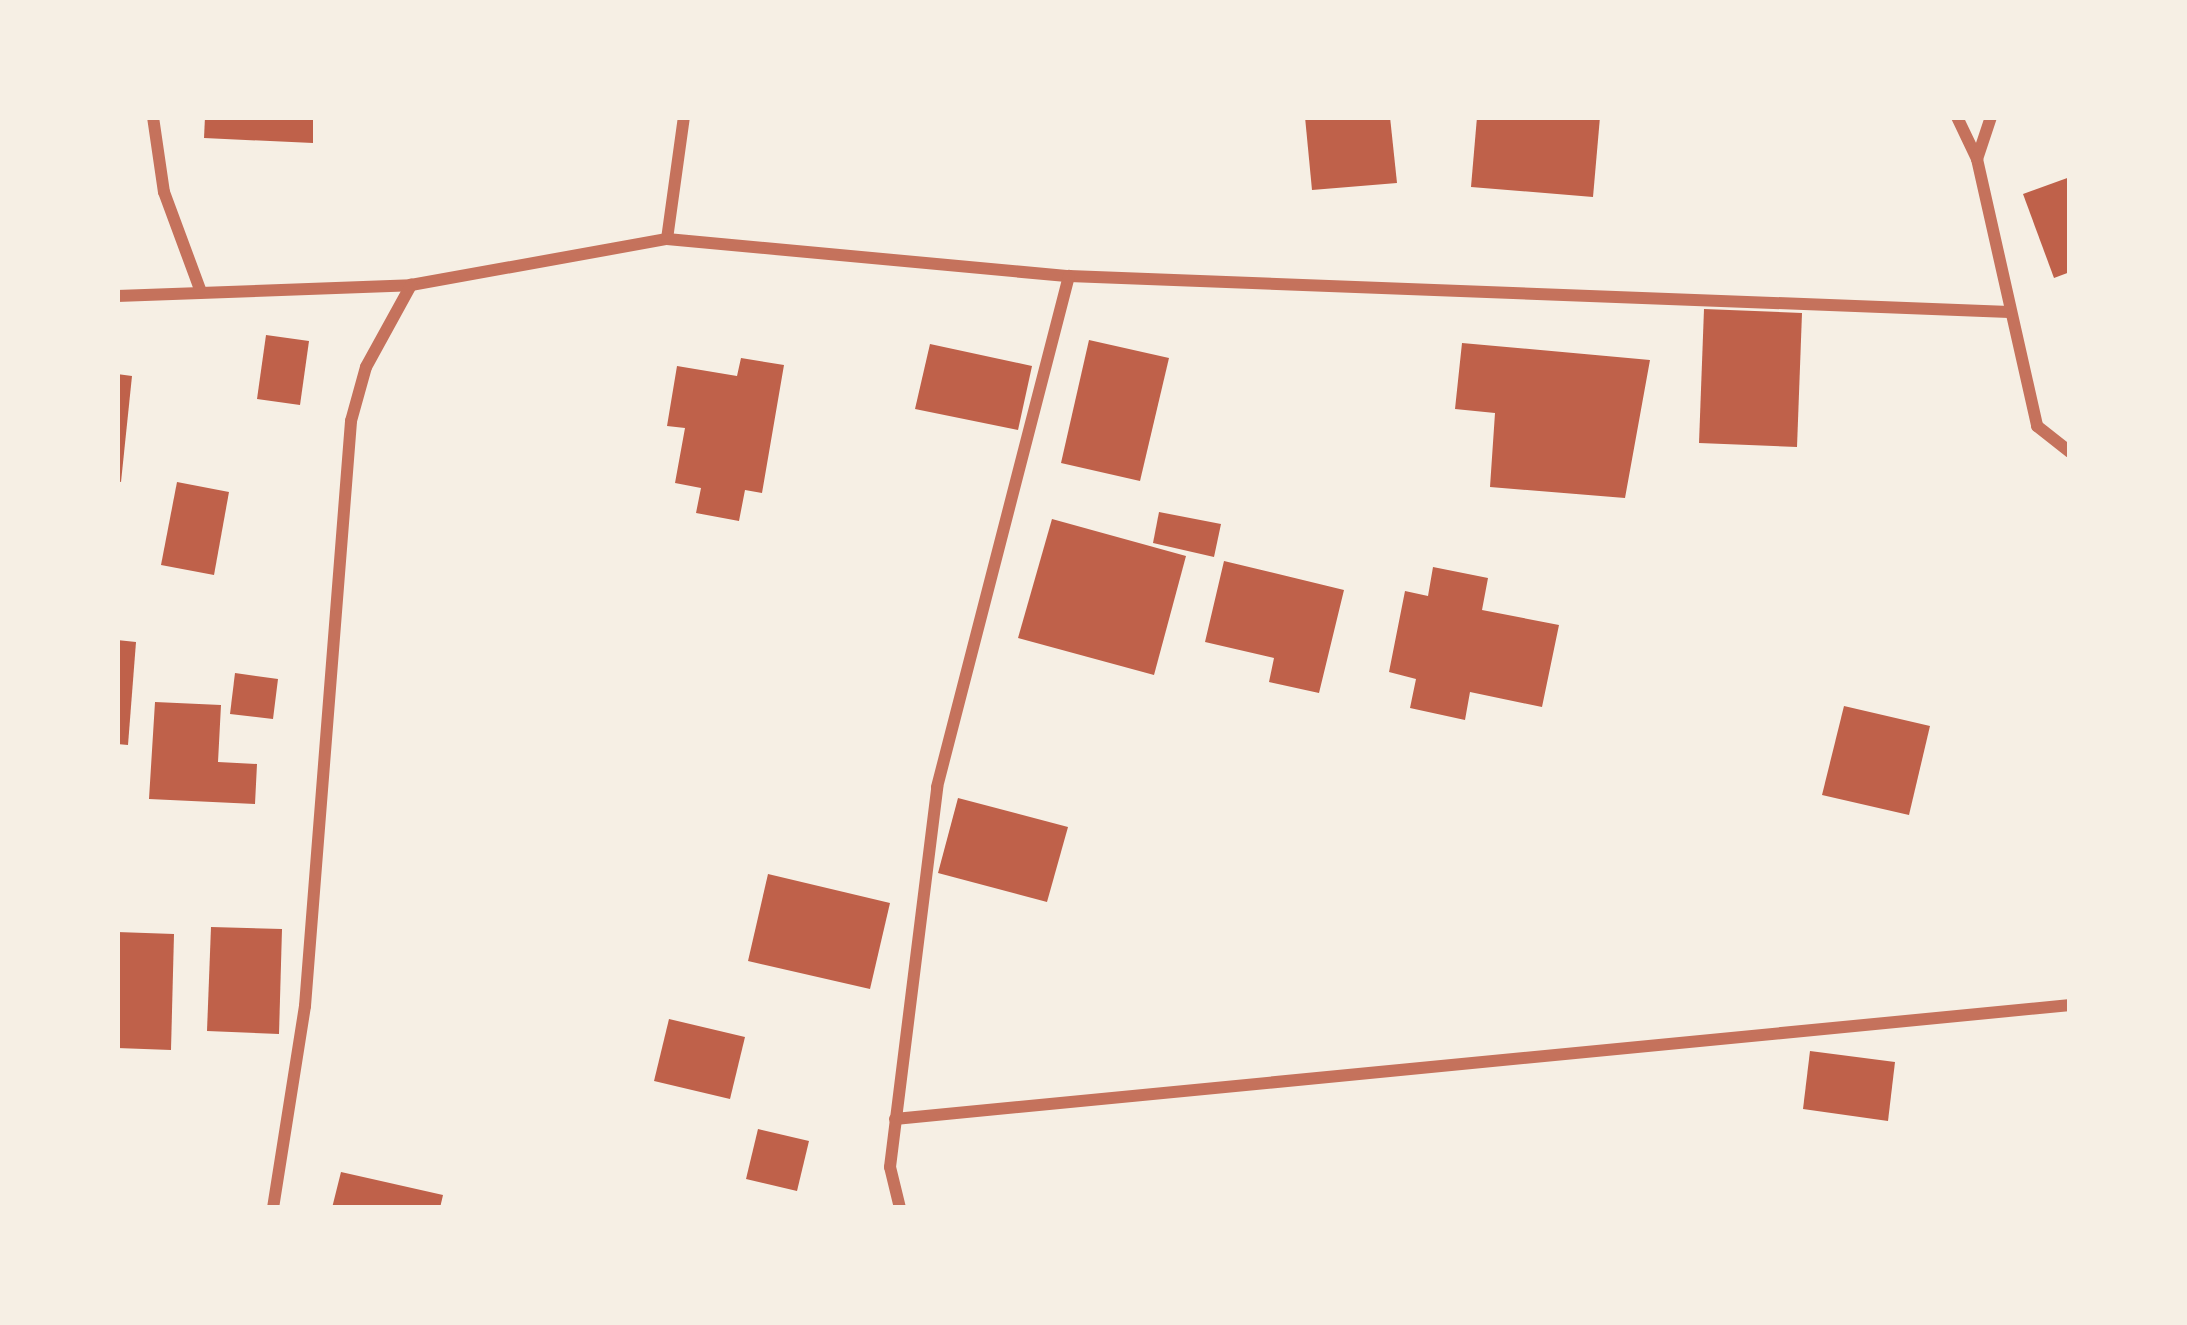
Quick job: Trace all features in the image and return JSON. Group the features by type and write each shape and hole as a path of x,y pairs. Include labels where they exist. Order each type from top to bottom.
{"street":[{"path":"153,117 164,192 201,292"},
{"path":"668,239 683,117"},
{"path":"1957,117 1977,159 2037,426 2070,452"},
{"path":"1977,159 1991,117"},
{"path":"117,296 412,285 668,239 1069,276 2009,312"},
{"path":"900,1208 895,1119 938,787 1069,276"},
{"path":"273,1208 305,1006 351,421 366,368 412,285"},
{"path":"895,1119 2070,1005"}],"building":[{"path":"205,117 313,117 313,143 204,138"},
{"path":"1305,117 1390,117 1397,183 1312,190"},
{"path":"1477,117 1600,117 1593,197 1471,187"},
{"path":"2070,177 2070,272 2054,278 2023,194"},
{"path":"1704,309 1802,313 1797,447 1699,443"},
{"path":"266,335 309,341 300,405 257,399"},
{"path":"1089,340 1169,358 1140,481 1061,463"},
{"path":"1462,343 1650,360 1625,498 1490,487 1495,413 1455,409"},
{"path":"930,344 1032,366 1018,430 915,409"},
{"path":"741,358 784,365 762,493 745,490 739,521 696,513 701,488 675,483 685,428 667,426 677,366 737,376"},
{"path":"117,374 132,376 121,482 117,481"},
{"path":"177,482 229,492 214,575 161,565"},
{"path":"1159,512 1221,524 1214,557 1153,543"},
{"path":"1052,519 1186,556 1154,675 1018,638"},
{"path":"1224,561 1344,590 1319,693 1269,682 1274,658 1205,642"},
{"path":"1433,567 1488,578 1482,610 1559,625 1542,707 1470,692 1465,720 1410,708 1416,679 1389,672 1405,591 1428,596"},
{"path":"117,640 136,642 128,745 117,744"},
{"path":"235,673 278,679 273,719 230,714"},
{"path":"155,702 221,705 218,762 257,764 255,804 149,799"},
{"path":"1844,706 1930,726 1909,815 1822,795"},
{"path":"958,798 1068,827 1047,902 938,873"},
{"path":"768,874 890,903 870,989 748,961"},
{"path":"211,927 282,929 279,1034 207,1031"},
{"path":"117,932 174,934 171,1050 117,1048"},
{"path":"669,1019 745,1037 730,1099 654,1081"},
{"path":"1810,1051 1895,1062 1888,1121 1803,1109"},
{"path":"758,1129 809,1141 797,1191 746,1179"},
{"path":"341,1172 443,1195 440,1208 332,1208"}]}
